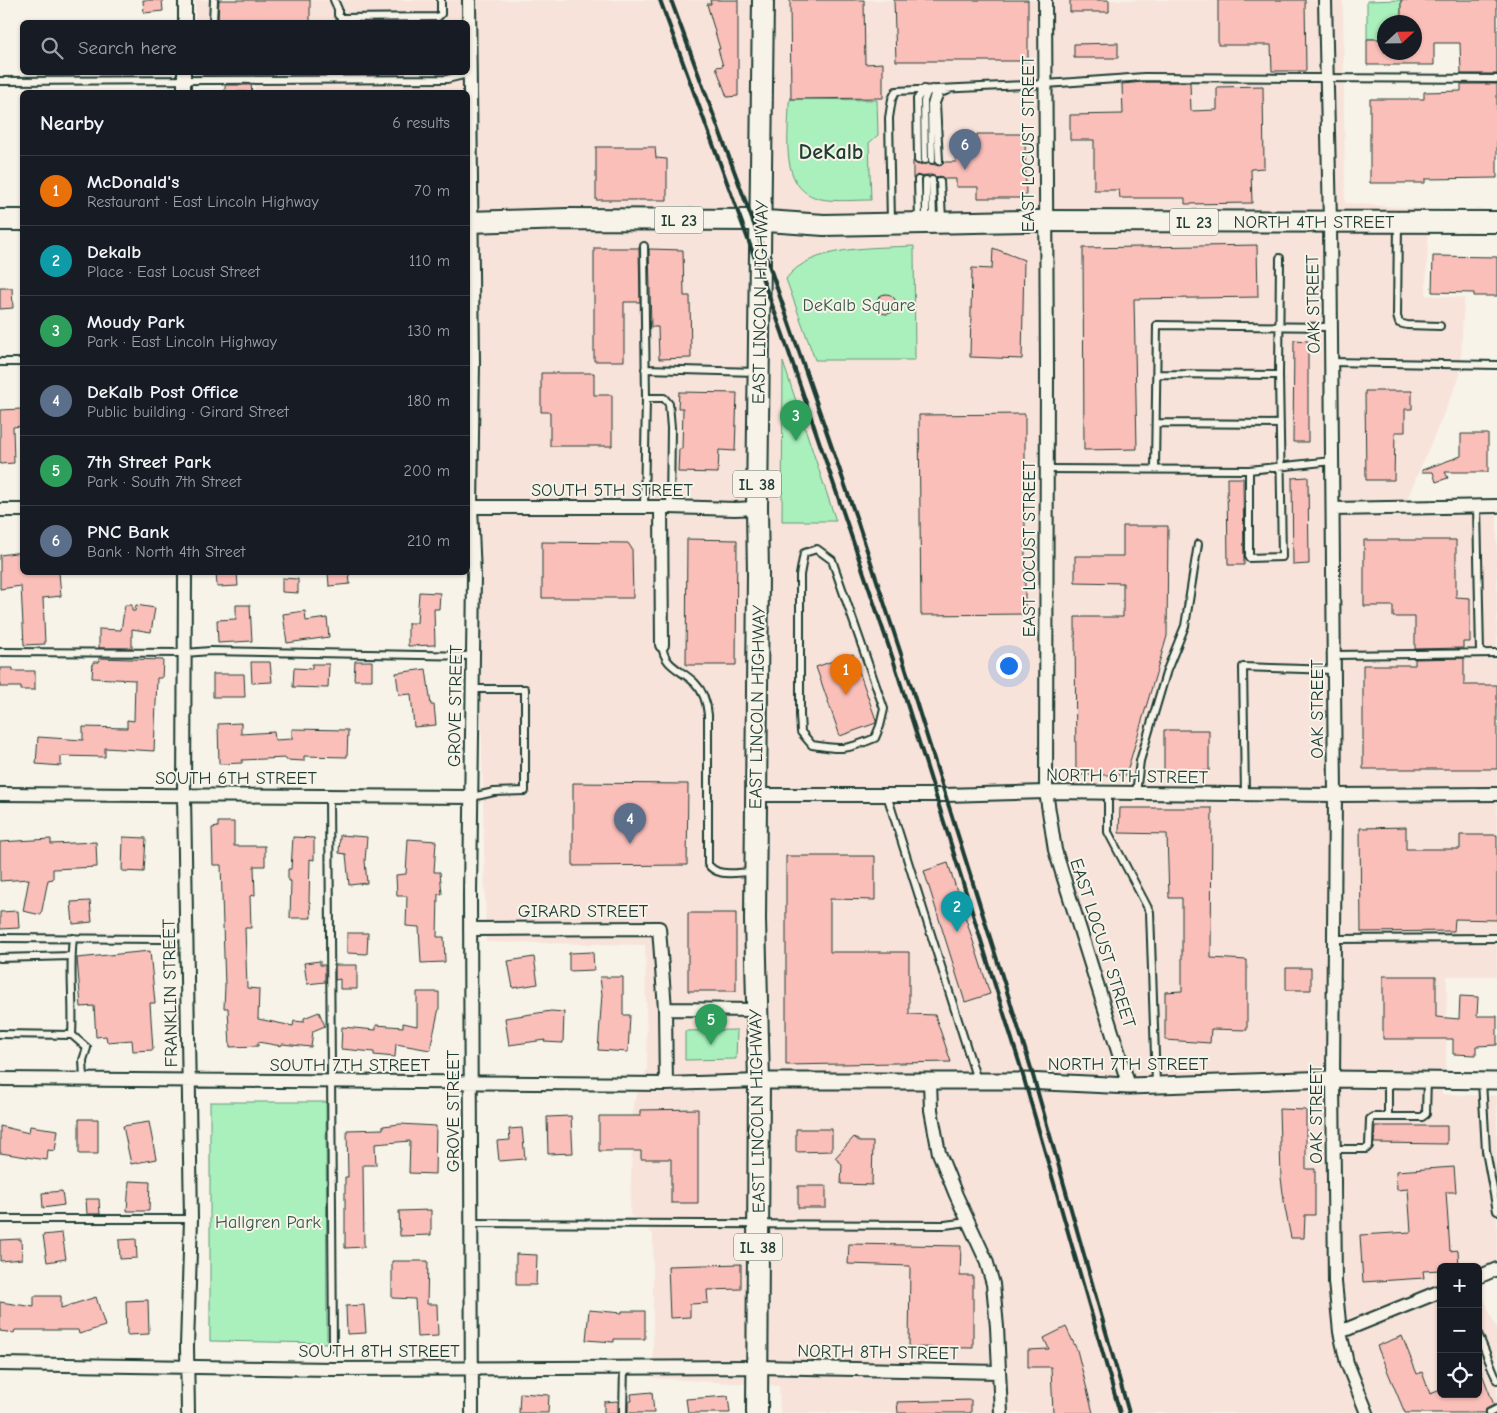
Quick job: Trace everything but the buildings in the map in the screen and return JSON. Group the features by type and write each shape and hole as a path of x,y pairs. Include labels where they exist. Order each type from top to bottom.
{"main road":[{"name":"EAST LINCOLN HIGHWAY","path":"757,1413 759,1081 756,1010 757,508 764,0"},
{"name":"IL 23","path":"470,222 568,219 761,220 815,225 891,224"},
{"path":"0,220 20,220"},
{"name":"NORTH 4TH STREET","path":"891,224 1046,221 1497,222"}],"street":[{"path":"185,0 185,20"},
{"name":"GROVE STREET","path":"468,0 468,20"},
{"name":"EAST LOCUST STREET","path":"1045,0 1046,792 1056,850 1129,1086"},
{"name":"OAK STREET","path":"1325,0 1330,222 1333,508 1335,795 1333,1149 1335,1282 1340,1332 1347,1363 1367,1413"},
{"name":"GROVE STREET","path":"468,75 468,90"},
{"name":"GROVE STREET","path":"470,257 473,363 470,471"},
{"path":"1333,508 1497,506"},
{"name":"SOUTH 5TH STREET","path":"470,507 757,508"},
{"path":"662,645 666,507"},
{"path":"0,510 20,510"},
{"name":"GROVE STREET","path":"470,521 474,575 470,929 472,1413"},
{"name":"FRANKLIN STREET","path":"185,575 184,795 192,1219 187,1346 189,1367 188,1413"},
{"name":"NORTH 6TH STREET","path":"757,796 1046,792 1335,795 1497,794"},
{"name":"SOUTH 6TH STREET","path":"0,794 472,797"},
{"name":"GIRARD STREET","path":"470,929 659,928 665,1009 666,1084"},
{"path":"665,1009 756,1010"},
{"name":"SOUTH 7TH STREET","path":"0,1079 190,1082 330,1081 666,1084 759,1081"},
{"name":"NORTH 7TH STREET","path":"759,1081 1025,1081 1129,1086 1333,1080 1497,1080"},
{"path":"930,1082 931,1110 939,1153 986,1260 993,1284 1001,1413"},
{"path":"1482,1275 1497,1269"},
{"path":"1340,1332 1437,1294"},
{"name":"SOUTH 8TH STREET","path":"0,1364 471,1368 758,1366"},
{"name":"NORTH 8TH STREET","path":"758,1366 999,1372"}],"lane":[{"path":"213,20 214,0"},
{"path":"334,0 338,8 338,16 341,18 438,17 441,14 441,0"},
{"path":"0,81 184,82 213,76 447,79 464,75"},
{"path":"891,224 889,118 892,100 896,91 1144,77 1497,80"},
{"path":"932,160 924,101 927,93 933,88"},
{"path":"932,160 931,105 934,94 941,88"},
{"path":"932,160 936,103 940,93 954,88"},
{"path":"918,160 917,99 924,89"},
{"path":"918,180 930,223"},
{"path":"930,223 933,180 930,223"},
{"path":"1398,222 1397,316 1400,323 1407,326 1440,326"},
{"path":"644,246 646,398 644,507"},
{"path":"1249,470 1249,558 1282,557 1279,375 1280,258"},
{"path":"1155,468 1157,325 1330,327"},
{"path":"0,362 20,362"},
{"path":"1331,362 1497,365"},
{"path":"645,369 759,372"},
{"path":"1157,374 1279,375"},
{"path":"646,398 664,398 668,404 671,428 666,507"},
{"path":"1156,423 1280,424"},
{"path":"1047,469 1155,468 1249,470 1332,461"},
{"path":"1477,507 1480,654"},
{"path":"1136,793 1140,761 1167,670 1185,626 1198,544"},
{"path":"816,549 832,560 884,710 875,738 854,747 837,749 812,745 801,732 800,715 800,575 804,552 816,549"},
{"path":"662,645 663,654 668,662 695,683 704,695 707,703 708,864 712,870 722,873 756,872"},
{"path":"0,652 185,653 210,651 473,656"},
{"path":"1334,655 1497,653"},
{"path":"1245,794 1242,667 1334,670"},
{"path":"472,797 494,792 524,791 525,735 525,689 473,689"},
{"path":"1108,793 1108,832 1150,912 1156,1085"},
{"path":"887,795 978,1081"},
{"path":"329,796 333,1347"},
{"path":"0,938 163,938 187,935"},
{"path":"72,1034 71,956 73,938"},
{"path":"1334,939 1497,938"},
{"path":"0,958 71,956"},
{"path":"0,1034 72,1034 87,1048 84,1060 84,1080"},
{"path":"1333,1149 1366,1149 1369,1146 1370,1119 1373,1117 1422,1117 1426,1114 1427,1079"},
{"path":"1388,1080 1388,1117"},
{"path":"1482,1080 1486,1151 1497,1211"},
{"path":"0,1219 192,1219"},
{"path":"471,1223 946,1225 968,1222"},
{"path":"1482,1344 1497,1380"},
{"path":"623,1413 624,1367"},
{"path":"1489,1413 1497,1409"}],"shaded area":[{"path":"195,0 1343,0 1345,203 1429,209 1426,295 1464,298 1460,376 1407,499 1497,499 1497,976 1447,976 1446,1071 1442,1094 1497,1096 1497,1263 1482,1269 1482,1263 1437,1263 1437,1398 1482,1398 1482,1294 1497,1329 1497,1413 780,1413 779,1386 653,1378 653,1234 630,1215 633,1104 647,1069 645,945 486,942 470,186 470,90 255,90 254,81 194,83 194,75 470,75 470,20 195,20","holes":["784,364 836,521 782,521"]}],"green space":[{"path":"1401,0 1401,15 1377,15 1377,39 1367,39 1367,1"},
{"path":"791,99 877,100 878,135 869,143 871,200 839,201 821,199 807,194 798,185 792,173 789,160 788,130 789,102"},
{"name":"DeKalb Square","path":"914,246 915,360 815,360 786,279 797,268 827,254 863,248"},
{"path":"783,362 836,521 782,521"},
{"path":"737,1030 736,1059 685,1060 685,1031"},
{"name":"Hallgren Park","path":"210,1102 326,1102 327,1343 210,1341"}],"railway":[{"path":"660,0 782,332 893,659 1020,1065 1120,1413"},
{"path":"671,0 769,265 902,657 1030,1065 1129,1413"}],"place":[{"name":"PNC Bank","path":"965,170"},
{"name":"Moudy Park","path":"796,441"},
{"name":"McDonald's","path":"846,695"},
{"name":"DeKalb Post Office","path":"630,844"},
{"name":"Dekalb","path":"957,932"},
{"name":"7th Street Park","path":"711,1045"}],"district":[{"name":"DeKalb","path":"831,151"}]}
